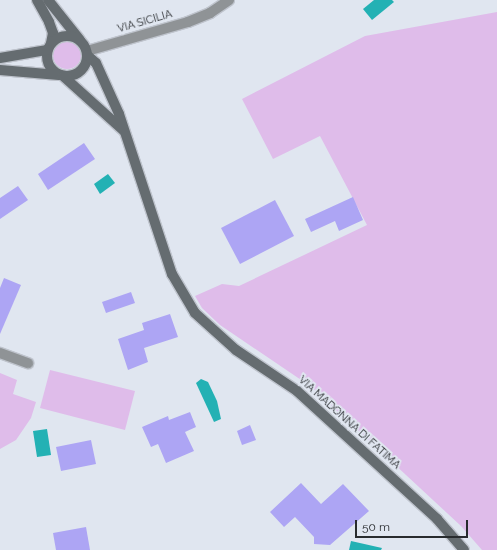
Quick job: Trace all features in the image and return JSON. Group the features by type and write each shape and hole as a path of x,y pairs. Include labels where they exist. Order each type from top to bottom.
{"main road":[{"path":"37,0 53,33 49,47 48,65 123,130"},
{"path":"0,70 61,75 81,71 87,53 80,40 48,0"},
{"path":"0,58 49,47 65,36 80,40"},
{"name":"VIA MADONNA DI FATIMA","path":"87,53 96,63 119,114 123,130 172,274 195,313 236,350 297,391 437,519 464,550"}],"street":[{"name":"VIA SICILIA","path":"87,53 188,22 210,13 229,0"},
{"path":"0,353 28,363"}],"shaded area":[{"path":"497,12 497,550 482,550 461,526 310,386 220,325 202,308 195,296 222,284 239,286 367,225 320,136 273,159 242,99 365,36"},
{"path":"67,41 77,45 81,55 77,65 67,69 57,65 53,55 57,45"},
{"path":"50,370 135,391 125,430 40,408"},
{"path":"0,373 17,380 13,394 36,402 31,418 16,440 0,449"}],"water":[{"path":"374,0 392,0 394,2 372,20 363,9"},
{"path":"108,174 115,183 100,194 94,184"},
{"path":"201,379 208,382 217,401 221,419 214,422 196,383"},
{"path":"47,429 51,455 37,457 33,431"},
{"path":"351,541 382,548 381,550 349,550"}],"building":[{"path":"84,143 95,159 48,190 38,174"},
{"path":"18,186 28,200 0,219 0,198"},
{"path":"353,197 363,220 339,231 335,221 311,232 305,219"},
{"path":"275,200 294,236 240,264 221,228"},
{"path":"4,278 21,285 0,334 0,288"},
{"path":"131,292 135,303 106,313 102,302"},
{"path":"170,314 178,337 144,348 148,362 128,370 118,339 144,330 142,323"},
{"path":"190,412 196,427 185,432 194,451 166,463 158,444 151,447 142,427 168,416 169,420"},
{"path":"250,425 256,440 242,445 237,431"},
{"path":"91,440 96,464 61,471 56,447"},
{"path":"301,483 321,504 343,484 369,511 330,545 314,544 314,537 295,517 284,527 270,512"},
{"path":"86,527 90,550 56,550 53,533"}]}
